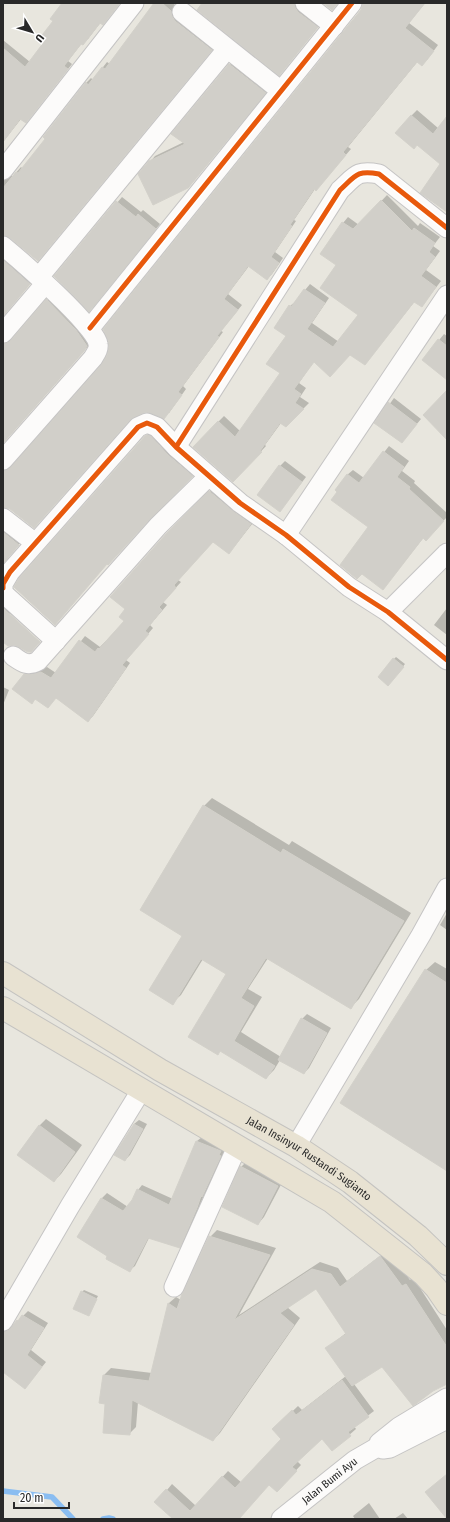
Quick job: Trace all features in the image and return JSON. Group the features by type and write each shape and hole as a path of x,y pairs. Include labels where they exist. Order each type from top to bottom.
{"highway":[{"name":"Jalan Insinyur Rustandi Sugianto","path":"3,973 160,1070 296,1146 350,1182 418,1236 447,1264"},
{"path":"3,1008 332,1202 423,1274 436,1288 447,1304"},
{"path":"86,1057 99,1033"}],"street":[{"path":"3,170 134,3"},
{"path":"305,3 334,26"},
{"path":"90,328 352,3"},
{"path":"180,6 227,49 281,91"},
{"path":"3,333 42,280 227,49"},
{"path":"176,447 340,190 354,176 365,172 379,174 447,228"},
{"path":"3,246 42,280 90,328 98,343 98,349 93,358 3,460"},
{"path":"286,535 447,295"},
{"path":"3,588 3,584 10,572 34,542 138,427 147,422 157,427 176,447 240,503 286,535 349,587 388,612 447,660"},
{"path":"13,656 24,663 32,664 38,661 121,566 158,526 209,476"},
{"path":"3,518 34,542"},
{"path":"388,612 447,553"},
{"path":"3,593 56,641"},
{"path":"296,1146 421,935 447,888"},
{"path":"3,1321 70,1206 142,1089"},
{"path":"174,1286 237,1147"},
{"path":"380,1444 399,1427 447,1398"},
{"name":"Jalan Bumi Ayu","path":"281,1519 355,1460 380,1444 383,1449 390,1448 447,1419"}],"building":[{"path":"62,3 120,3 103,25 100,23 83,45 81,44 64,66 68,69 26,123 20,119 3,142 3,48 25,67 44,42 39,39 53,21 50,19"},
{"path":"154,3 162,3 171,11 175,21 212,50 38,261 10,238 3,235 3,188 16,172 18,173 45,139 43,137 86,82 88,85 102,67 105,69"},
{"path":"202,3 294,3 298,12 318,27 279,76 197,10"},
{"path":"323,3 338,3 332,10"},
{"path":"363,3 425,3 405,28 434,51 422,66 417,62 343,152 346,155 316,191 314,189 271,257 279,263 267,280 248,266 224,299 238,310 217,336 219,337 178,392 182,395 164,419 146,412 130,420 34,528 10,509 3,507 3,471 11,467 101,365 107,355 109,347 108,340 103,329 361,10"},
{"path":"229,64 266,93 188,188 153,205 138,174 149,161 185,144 171,134"},
{"path":"411,115 433,134 447,116 447,212 420,193 440,164 417,145 414,149 395,133"},
{"path":"381,200 412,231 414,228 435,243 429,252 435,257 421,276 436,287 422,307 414,302 365,365 350,355 330,377 314,362 294,389 301,394 295,403 304,409 286,427 280,423 260,451 262,452 233,482 193,447 218,421 235,437 280,373 266,364 286,336 274,328 289,305 291,307 304,289 325,303 307,329 333,347 358,315 320,288 336,265 320,254 342,222 353,229"},
{"path":"116,201 136,217 138,214 156,229 89,312 54,276"},
{"path":"3,260 30,284 3,316"},
{"path":"46,299 76,330 87,346 3,443 3,344 11,340"},
{"path":"438,339 447,346 447,380 422,360"},
{"path":"447,390 447,440 423,415"},
{"path":"388,402 417,424 402,443 374,423"},
{"path":"147,435 151,436 168,455 193,476 150,519 108,565 107,564 55,625 14,587 19,578"},
{"path":"383,451 404,467 397,477 410,487 409,489 444,521 426,541 423,538 383,590 362,574 357,579 340,565 368,527 331,500 337,492 335,490 347,474 359,483"},
{"path":"279,465 302,482 280,512 257,495"},
{"path":"209,491 251,524 229,554 213,542 174,585 176,588 159,607 162,610 145,631 149,634 122,665 126,668 88,722 56,698 48,708 35,699 32,704 12,689 24,674 41,672 51,678 79,640 95,652 98,648 99,649 124,621 119,617 125,609 110,597 166,534"},
{"path":"3,532 19,545 3,563"},
{"path":"3,608 40,642 31,652 14,645 8,646 3,642"},
{"path":"393,658 404,667 388,686 378,677"},
{"path":"203,805 281,853 283,849 404,921 351,1009 266,958 241,998 254,1006 234,1041 275,1066 266,1079 220,1051 218,1055 188,1037 226,974 201,959 173,1005 149,990 182,936 140,910"},
{"path":"425,969 447,983 447,1171 340,1103"},
{"path":"301,1018 327,1033 304,1074 278,1060"},
{"path":"134,1124 143,1129 125,1161 114,1155"},
{"path":"39,1125 75,1152 54,1182 17,1155"},
{"path":"196,1141 221,1151 219,1155 221,1156 202,1197 201,1196 180,1248 148,1238 130,1272 106,1259 107,1256 77,1237 101,1198 123,1211 132,1200 137,1189 169,1205"},
{"path":"240,1166 278,1186 258,1225 222,1207"},
{"path":"209,1236 270,1255 234,1320 312,1269 331,1274 340,1287 380,1256 402,1286 406,1284 447,1347 447,1384 433,1391 413,1406 382,1367 352,1386 325,1348 346,1334 316,1289 280,1313 294,1325 213,1441 132,1400 130,1435 103,1433 105,1404 99,1403 103,1375 149,1381 168,1303 177,1309 182,1294"},
{"path":"81,1291 97,1299 89,1316 73,1309"},
{"path":"22,1315 44,1328 27,1355 42,1367 25,1389 3,1372 3,1332 9,1330"},
{"path":"342,1380 369,1417 348,1432 351,1436 332,1451 322,1439 292,1467 297,1471 277,1492 269,1485 239,1519 173,1519 154,1502 166,1489 190,1511 222,1476 235,1488 281,1439 272,1429 292,1410 296,1415"},
{"path":"447,1474 447,1519 425,1492"}],"waterway":[{"path":"3,1491 52,1497 73,1519"},
{"path":"103,1519 113,1519"}],"cycle path":[{"path":"90,328 352,3"},
{"path":"176,447 340,190 354,177 361,173 379,174 447,228"},
{"path":"3,588 3,584 10,572 138,427 147,423 157,427 176,447 240,503 286,535 349,587 388,612 447,660"}]}
